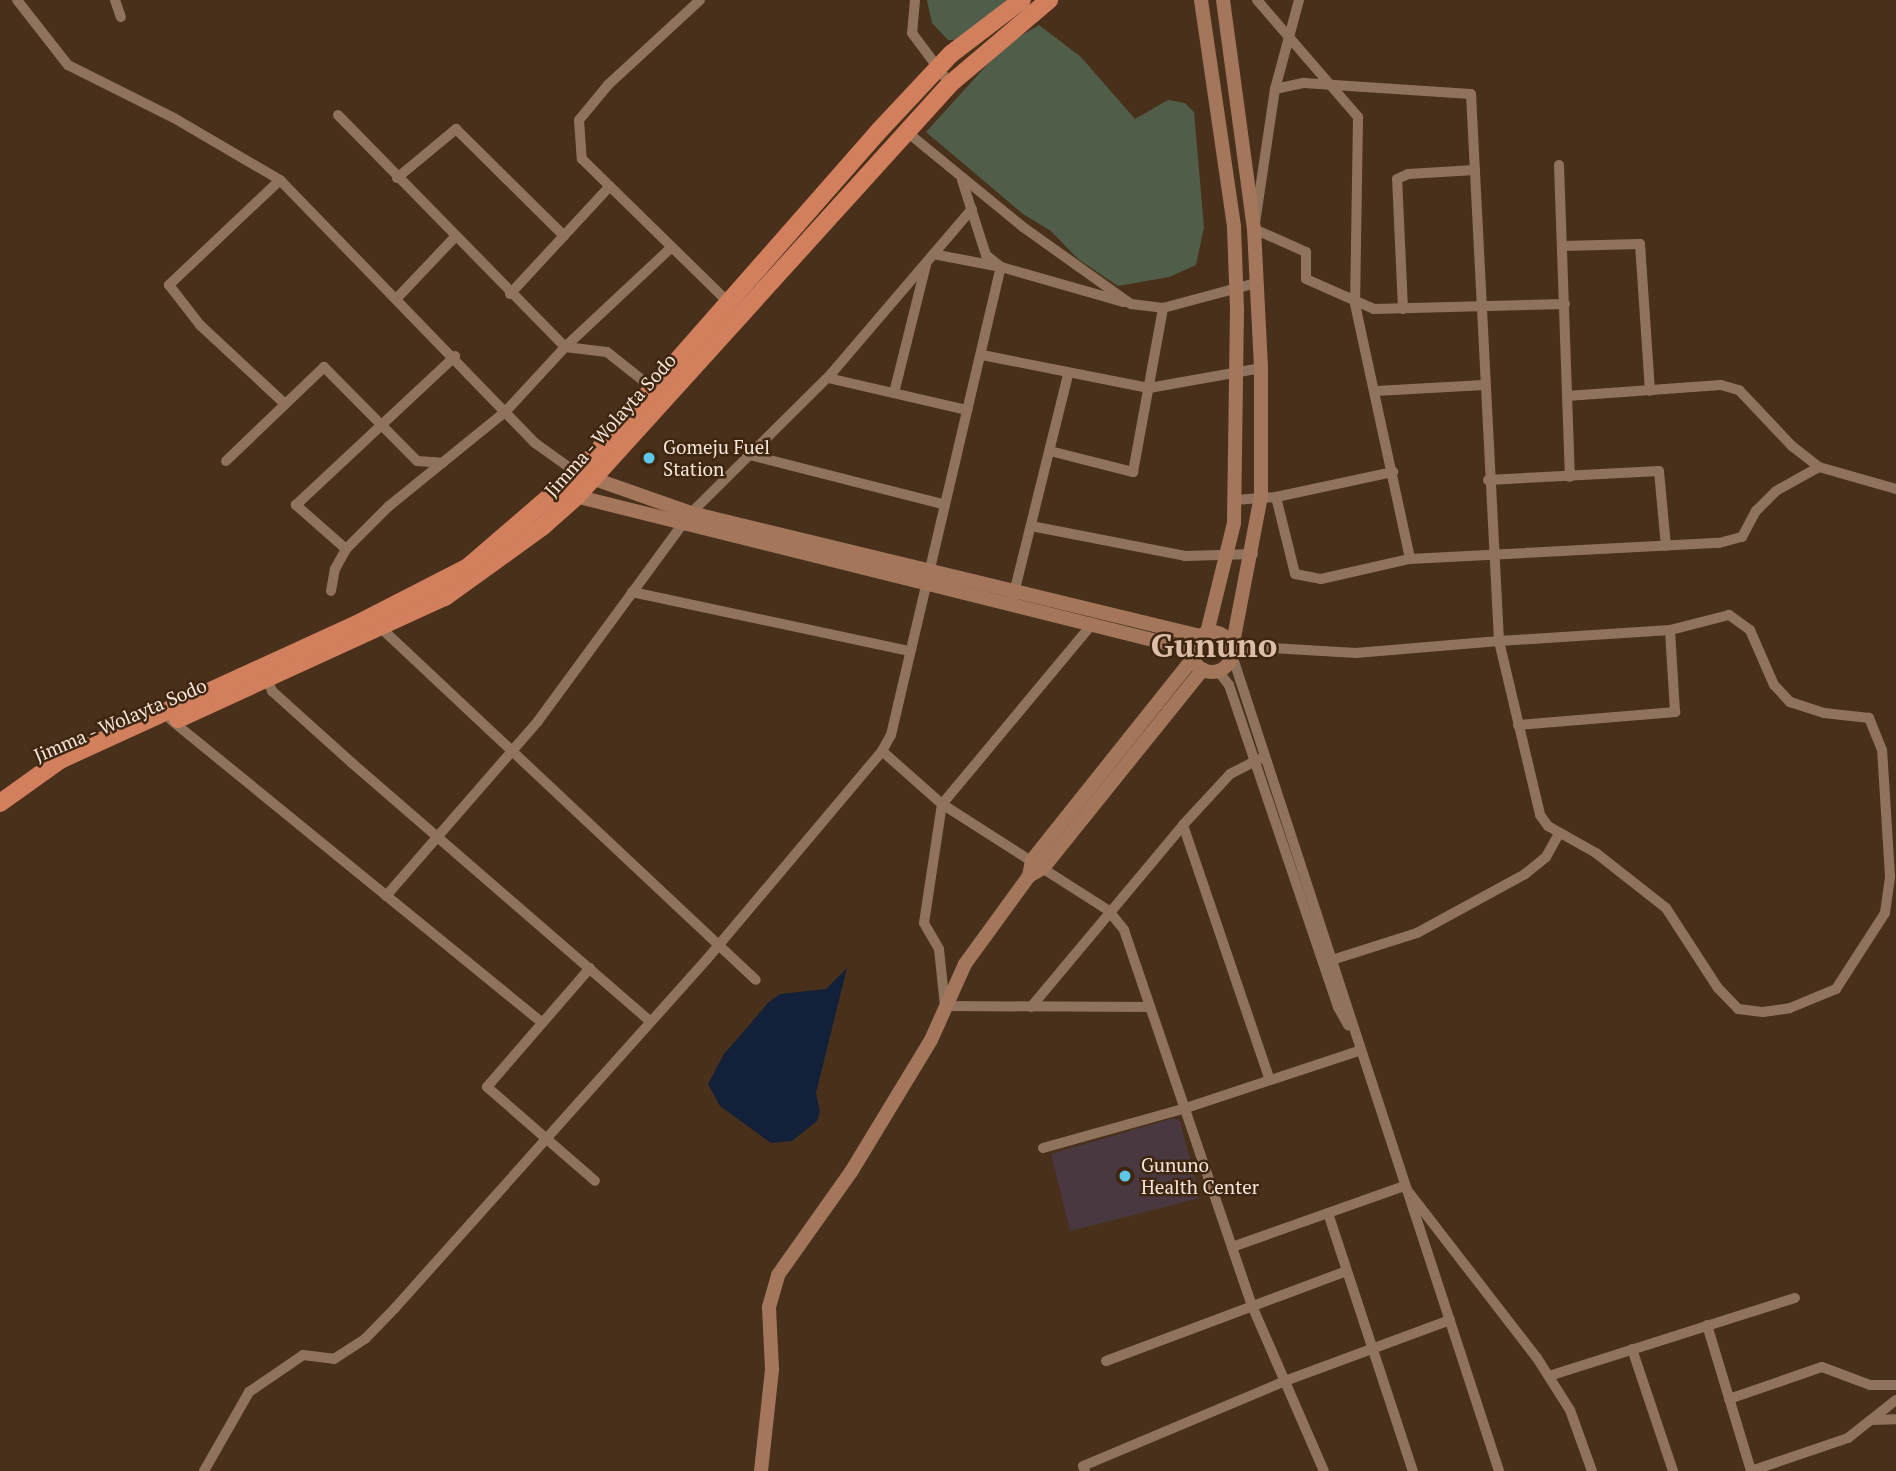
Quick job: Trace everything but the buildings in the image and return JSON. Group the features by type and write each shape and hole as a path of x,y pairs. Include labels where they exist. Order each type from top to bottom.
{"highway":[{"name":"Jimma - Wolayta Sodo","path":"168,717 468,567 556,491 585,475 734,308 938,68 1022,0"},
{"name":"Jimma - Wolayta Sodo","path":"734,308 950,85 1042,2"},
{"name":"Jimma - Wolayta Sodo","path":"0,803 60,760 268,681 381,628 476,577 578,496 585,475"}],"main road":[{"path":"1200,0 1234,226 1236,288 1234,500 1227,554 1204,635 1202,662"},
{"path":"1223,0 1254,229 1268,496 1232,651"},
{"path":"585,475 687,518"},
{"path":"556,491 687,518 1014,595 1204,635 1223,635 1232,651"},
{"path":"1014,595 1202,662"},
{"path":"761,1471 772,1369 769,1307 778,1275 850,1172 931,1040 965,964 1029,876 1126,751 1202,662 1232,651"}],"street":[{"path":"16,0 68,65 174,118 280,180 398,297 536,443 585,475"},
{"path":"115,0 121,17"},
{"path":"700,0 608,85 579,120 582,159 734,308"},
{"path":"915,0 912,33 950,85"},
{"path":"1257,0 1358,117 1355,304 1376,391 1410,559"},
{"path":"1299,0 1275,89 1254,229 1306,252 1306,279 1355,304 1403,309 1565,304"},
{"path":"1275,89 1304,83 1471,94 1485,306 1484,385 1488,481 1499,641 1540,815 1558,835 1596,853 1666,908 1718,988 1738,1009 1763,1012 1817,999 1836,989 1871,940 1885,913 1890,886 1882,750 1875,725 1860,713 1824,713 1790,702 1770,678 1750,630 1729,615 1670,630 1499,641 1356,653 1272,648 1232,651 1259,759 1338,1007 1352,1031"},
{"path":"338,115 510,294 565,347 607,352 659,392"},
{"path":"397,178 456,130 564,236"},
{"path":"907,132 961,178 1131,304"},
{"path":"1559,165 1570,477"},
{"path":"1403,309 1397,179 1408,174 1475,170"},
{"path":"961,178 986,255 1001,267"},
{"path":"280,180 169,285 200,325 285,404"},
{"path":"510,294 610,186"},
{"path":"386,896 512,751 687,518 828,378 972,209"},
{"path":"398,297 455,237"},
{"path":"1562,246 1640,244 1650,391"},
{"path":"331,591 335,569 346,548 506,411 565,347 672,247"},
{"path":"930,258 1001,267 1131,304 1163,308 1256,283"},
{"path":"894,393 930,258"},
{"path":"204,1471 249,1392 303,1355 334,1359 365,1339 546,1140 882,751 891,735 942,504 982,355 1001,267"},
{"path":"1050,451 1133,472 1163,308"},
{"path":"982,355 1150,388 1261,368"},
{"path":"346,548 296,505 455,356"},
{"path":"226,461 324,367 417,461 443,463"},
{"path":"1014,595 1068,374"},
{"path":"828,378 967,410"},
{"path":"1376,391 1484,385"},
{"path":"1567,396 1721,385 1739,390 1792,446 1819,467 1896,489"},
{"path":"750,455 942,504"},
{"path":"1268,496 1295,574 1321,579 1410,559 1719,543 1742,537 1756,511 1776,491 1819,467"},
{"path":"1488,481 1659,471 1666,546"},
{"path":"1234,500 1393,472"},
{"path":"1031,526 1185,556 1253,554"},
{"path":"632,592 910,651"},
{"path":"1093,622 942,804 923,923 939,949 945,1006 1150,1007"},
{"path":"381,628 755,980"},
{"path":"1518,725 1675,712 1670,630"},
{"path":"1202,662 1229,685 1259,759 1332,960 1358,1051 1499,1471"},
{"path":"268,681 272,691 650,1021"},
{"path":"168,717 542,1023"},
{"path":"882,751 942,804 1108,910 1124,930 1253,1308 1324,1471"},
{"path":"1031,1007 1108,910 1183,825 1230,774 1259,759"},
{"path":"1183,825 1269,1078"},
{"path":"1332,960 1417,933 1501,887 1546,857 1558,835"},
{"path":"590,968 487,1087 595,1181"},
{"path":"1043,1148 1183,1109 1269,1078 1358,1051"},
{"path":"1232,1247 1404,1186"},
{"path":"1404,1186 1484,1284 1549,1376 1570,1410 1592,1471"},
{"path":"1328,1213 1344,1272 1413,1471"},
{"path":"1106,1361 1344,1272"},
{"path":"1549,1376 1795,1298"},
{"path":"1085,1471 1083,1465 1285,1381 1450,1320"},
{"path":"1707,1325 1751,1471 1848,1438 1896,1399"},
{"path":"1632,1349 1673,1471"},
{"path":"1729,1399 1822,1367 1870,1385 1896,1385"},
{"path":"1872,1420 1896,1419"}],"shaded area":[{"name":"Gununo Health Center","path":"1174,1118 1180,1121 1200,1198 1070,1231 1051,1154"}],"green space":[{"path":"927,0 1011,0 961,40 948,40 932,23"},
{"path":"1039,25 1081,57 1135,119 1168,100 1185,103 1194,112 1204,227 1196,265 1169,277 1118,286 1078,259 1051,231 1023,214 926,132 1005,45"}],"water":[{"path":"847,968 816,1093 820,1112 817,1121 792,1141 771,1143 720,1106 708,1084 724,1054 769,1002 780,994 826,989"}],"place":[{"name":"Gomeju Fuel Station","path":"649,458"},
{"name":"Gununo Health Center","path":"1125,1176"}],"district":[{"name":"Gununo","path":"1214,645"}]}
